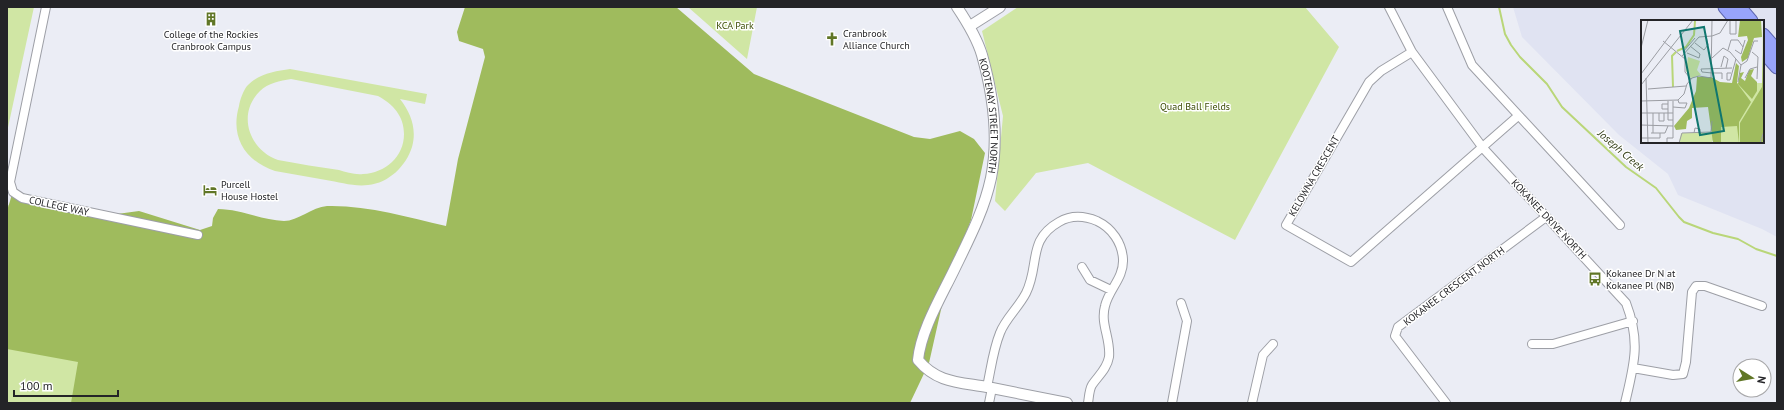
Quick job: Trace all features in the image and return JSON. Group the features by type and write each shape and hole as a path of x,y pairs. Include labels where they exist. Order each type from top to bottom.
{"highway":[{"path":"1725,7 1736,20"},
{"path":"1739,7 1750,20"},
{"path":"1764,36 1777,51"},
{"path":"1764,52 1777,67"}],"street":[{"name":"COLLEGE WAY","path":"46,7 10,182 14,192 22,198 198,234"},
{"name":"KOOTENAY STREET NORTH","path":"957,7 970,26 982,54 993,110 994,152 991,178 978,221 934,312 919,349 918,360 926,370 941,378 990,387"},
{"path":"970,26 1000,7"},
{"name":"KOKANEE DRIVE NORTH","path":"1389,7 1412,52 1483,148 1626,303 1633,321 1635,337 1633,368 1625,403"},
{"path":"1447,7 1472,65 1620,225"},
{"name":"KELOWNA CRESCENT","path":"1412,52 1380,71 1369,82 1286,225 1351,262 1483,148"},
{"path":"1483,148 1518,116"},
{"path":"989,403 990,387 1000,333 1026,292 1032,276 1035,252 1041,238 1050,227 1064,219 1078,217 1090,218 1113,232 1119,244 1123,258 1122,270 1118,282 1111,290 1102,320 1108,345 1108,358 1104,370 1091,387 1088,403"},
{"name":"KOKANEE CRESCENT NORTH","path":"1446,403 1394,336 1398,327 1546,217"},
{"path":"1082,267 1090,280 1111,290"},
{"path":"1633,368 1673,376 1683,374 1686,362 1692,292 1696,286 1705,286 1762,306"},
{"path":"1172,403 1187,321 1181,303"},
{"path":"1532,344 1553,344 1633,321"},
{"path":"1252,403 1263,355 1273,344"},
{"path":"990,387 1067,403"}],"shaded area":[{"path":"1513,7 1777,7 1777,237 1762,229 1678,195 1668,174 1619,135 1522,37"}],"green space":[{"path":"7,7 34,7 7,132"},
{"path":"465,7 676,7 754,74 914,137 930,139 960,131 974,139 985,153 971,220 947,283 929,363 910,403 71,403 78,362 7,349 7,211 13,191 86,209 117,214 139,211 200,230 212,226 213,218 218,209 226,209 267,219 284,221 295,219 316,209 327,206 357,207 402,215 446,226 458,159 485,57 483,49 459,41 457,32"},
{"name":"KCA Park","path":"688,7 757,7 747,59"},
{"name":"Quad Ball Fields","path":"1018,7 1305,7 1339,47 1235,240 1088,163 1036,173 1005,211 995,201 1003,116 982,31"},
{"path":"290,69 427,94 425,104 400,99 410,116 414,134 412,147 406,161 401,167 390,177 376,184 358,185 275,171 264,167 255,161 242,146 237,128 237,117 244,90 251,82 261,76","holes":["291,79 378,96 397,111 402,122 404,134 401,150 397,156 392,162 379,171 354,174 339,170 278,160 268,155 260,148 250,131 248,121 249,110 253,100 263,88 270,84"]},
{"path":"7,205 30,209 202,403 7,403"}],"waterway":[{"name":"Joseph Creek","path":"1499,7 1505,34 1511,45 1520,57 1547,84 1562,107 1626,167 1656,188 1684,222 1713,233 1738,239 1756,249 1777,256"}],"place":[{"name":"College of the Rockies Cranbrook Campus","path":"211,19"},
{"name":"Cranbrook Alliance Church","path":"832,39"},
{"name":"Purcell House Hostel","path":"210,190"},
{"name":"Kokanee Dr N at Kokanee Pl (NB)","path":"1595,279"}]}
